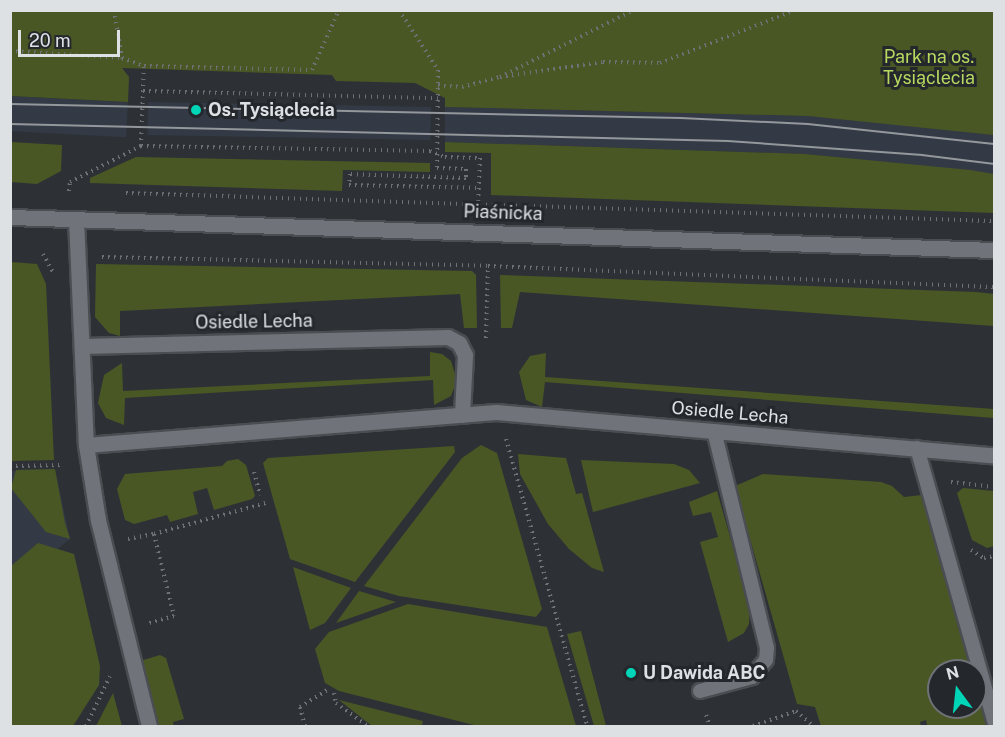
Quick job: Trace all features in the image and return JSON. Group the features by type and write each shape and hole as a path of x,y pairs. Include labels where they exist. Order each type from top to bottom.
{"street":[{"name":"Piaśnicka","path":"10,217 994,250"},
{"path":"76,219 86,445 124,631 149,726"},
{"name":"Osiedle Lecha","path":"82,346 448,337 459,343 465,355 462,415"},
{"name":"Osiedle Lecha","path":"86,445 496,412 994,456"}],"lane":[{"path":"700,691 752,676 760,671 766,654 761,616 714,431"},
{"path":"917,448 994,721"}],"path":[{"path":"114,10 122,58"},
{"path":"10,51 122,58 144,66 312,70 339,10"},
{"path":"399,10 438,70 437,168 466,169 466,178 350,174 349,185 479,188"},
{"path":"500,77 634,10"},
{"path":"438,86 462,87 500,77 603,62 660,63 796,10"},
{"path":"989,10 994,11"},
{"path":"141,146 144,66"},
{"path":"143,91 438,98"},
{"path":"69,191 70,182 141,146 430,151 438,154 480,158 479,194"},
{"path":"60,191 81,191"},
{"path":"116,192 994,221"},
{"path":"100,257 488,266 994,287"},
{"path":"487,351 488,266"},
{"path":"496,412 587,726"},
{"path":"10,466 62,465"},
{"path":"254,472 260,495"},
{"path":"926,479 994,487"},
{"path":"123,535 129,540 266,503"},
{"path":"154,534 174,615"},
{"path":"86,726 113,669 124,631"},
{"path":"305,726 300,707 328,690"},
{"path":"334,693 336,703 368,726"},
{"path":"753,726 796,711 813,726"}],"shaded area":[{"path":"10,96 128,102 126,137 10,131"},
{"path":"148,102 431,107 430,140 147,135"},
{"path":"445,107 808,116 974,131 994,135 994,174 805,154 445,142"},
{"path":"55,469 70,539 11,586 11,471"}],"green space":[{"name":"Park na os. Tysiąclecia","path":"10,11 994,11 994,135 808,116 445,107 445,98 415,83 336,81 332,75 122,68 129,77 128,102 11,96"},
{"path":"11,142 62,145 61,171 37,184 11,182"},
{"path":"445,142 805,154 970,170 994,174 994,213 491,195 491,153 445,152"},
{"path":"136,157 430,163 430,172 343,170 342,191 90,183 90,178"},
{"path":"11,262 37,264 46,284 54,460 11,461"},
{"path":"96,264 472,271 476,275 477,328 464,328 460,294 120,311 120,336 109,333 95,317"},
{"path":"500,275 976,292 994,294 994,326 520,292 512,328 501,328"},
{"path":"430,352 442,354 451,361 457,380 451,396 434,405 433,380 125,398 124,425 106,418 98,403 104,375 122,363 123,391 430,376"},
{"path":"546,353 545,377 994,409 994,418 545,382 542,407 526,400 519,372 530,356"},
{"path":"481,445 497,453 542,609 536,617 399,596 364,586 462,458"},
{"path":"454,446 455,452 355,582 290,559 263,463 268,458"},
{"path":"518,454 566,458 576,494 582,493 604,572 592,568 569,549 548,524 520,474"},
{"path":"238,459 246,465 255,496 252,499 214,510 207,488 193,492 198,514 170,522 167,515 134,524 125,520 117,489 125,474 222,466 227,461"},
{"path":"581,460 674,464 689,470 700,483 593,512"},
{"path":"55,469 70,539 46,532 11,488 16,470"},
{"path":"763,474 881,482 892,486 904,497 922,495 970,659 927,659 927,719 987,719 989,726 927,726 926,720 920,722 921,726 821,726 815,707 797,704 735,486"},
{"path":"963,488 994,491 994,546 987,548 972,540 957,493"},
{"path":"717,491 750,607 749,624 744,633 728,642 700,542 718,537 711,512 693,516 689,502"},
{"path":"38,543 74,554 100,666 99,685 73,726 11,726 11,566"},
{"path":"293,567 351,588 325,623 310,630"},
{"path":"359,591 396,602 336,623"},
{"path":"408,604 547,627 576,726 478,726 339,691 325,683 315,649 329,632"},
{"path":"581,631 606,726 594,726 567,634"},
{"path":"160,655 166,658 184,719 173,722 174,726 159,726 140,661"},
{"path":"113,693 122,726 96,726"},
{"path":"339,700 423,721 422,726 372,726"}],"tram line":[{"path":"10,104 681,118 808,124 994,144"},
{"path":"10,124 728,141 922,155 994,164"}],"place":[{"name":"Os. Tysiąclecia","path":"196,110"},
{"name":"U Dawida ABC","path":"631,673"}]}
